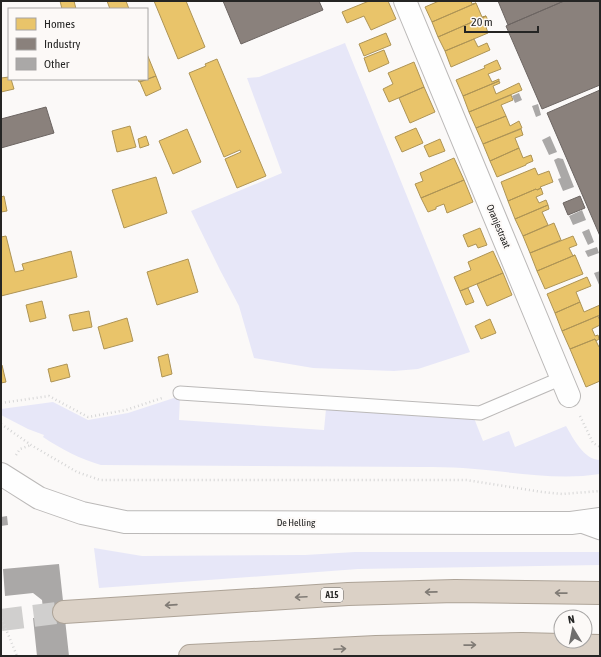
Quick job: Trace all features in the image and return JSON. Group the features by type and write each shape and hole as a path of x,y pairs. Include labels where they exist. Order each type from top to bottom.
{"highway":[{"name":"A15","path":"64,612 348,594 455,591 600,593"},
{"path":"190,656 376,647 522,644 600,646"}],"street":[{"name":"Oranjestraat","path":"405,1 566,387"},
{"name":"De Helling","path":"1,474 39,498 82,513 125,522 571,523 600,519"}],"lane":[{"path":"180,393 480,413 566,387"},
{"path":"571,523 600,533"}],"path":[{"path":"566,387 593,443 600,447"},
{"path":"1,403 49,396 88,417 126,410 180,393"},
{"path":"1,424 31,445 77,472 100,480 466,480 562,494 600,491"},
{"path":"1,617 17,656"}],"shaded area":[{"path":"345,43 470,352 418,369 394,371 313,368 254,358 239,306 191,211 282,173 247,78 259,77"},
{"path":"180,396 179,420 324,430 326,409 474,418 483,441 509,431 515,447 566,426 584,452 594,459 600,460 600,474 583,476 549,476 443,467 101,465 86,460 57,446 43,437 44,435 28,429 1,415 1,409 53,402 88,420 128,413"},
{"path":"94,548 142,556 305,555 355,552 600,552 600,565 358,569 99,588"}],"building: Homes":[{"path":"60,1 74,1 76,8 62,8"},
{"path":"107,1 126,1 129,8 110,8"},
{"path":"154,1 186,1 205,47 178,59"},
{"path":"369,1 388,1 396,19 371,30 364,16 347,23 342,12"},
{"path":"439,1 471,1 472,4 476,3 432,22 425,7"},
{"path":"476,3 482,17 486,16 438,37 432,22"},
{"path":"486,16 490,25 486,27 488,33 445,51 438,37"},
{"path":"386,33 391,45 364,56 359,44"},
{"path":"474,39 478,47 487,43 490,50 451,67 445,51"},
{"path":"384,50 389,63 369,72 364,58"},
{"path":"148,56 156,76 148,79"},
{"path":"217,59 266,176 237,188 225,159 241,152 240,150 224,157 189,73 206,66 205,64"},
{"path":"497,60 501,69 488,74 492,82 499,79 499,81 463,96 456,80 485,68 484,66"},
{"path":"414,62 424,87 389,102 383,89 393,84 388,73"},
{"path":"156,76 161,89 146,96 140,82"},
{"path":"8,77 8,80 11,80 14,89 1,92 1,78"},
{"path":"499,81 500,83 493,86 496,94 519,83 522,90 469,112 463,96"},
{"path":"424,87 435,112 410,123 399,98"},
{"path":"511,95 513,100 501,105 506,116 476,128 469,112"},
{"path":"506,116 510,126 519,121 522,128 483,144 476,128"},
{"path":"130,126 136,147 117,152 112,131"},
{"path":"416,128 423,143 402,152 395,137"},
{"path":"187,129 201,162 173,174 159,141"},
{"path":"521,129 523,135 515,138 519,148 490,161 483,144"},
{"path":"146,136 149,145 140,148 138,139"},
{"path":"440,139 445,151 429,157 424,146"},
{"path":"519,148 523,158 531,155 533,161 497,177 490,161"},
{"path":"454,158 464,180 421,198 415,184 423,181 420,173"},
{"path":"535,168 538,175 549,171 553,182 508,201 501,182"},
{"path":"156,177 167,213 124,228 112,190"},
{"path":"464,180 473,202 447,213 444,204 428,212 421,198"},
{"path":"541,188 543,194 536,197 539,203 546,200 548,205 515,219 508,201"},
{"path":"4,196 7,211 1,212 1,197"},
{"path":"548,205 549,209 542,212 548,225 523,236 515,219"},
{"path":"554,223 561,240 530,253 523,236"},
{"path":"480,228 487,245 478,248 476,244 468,247 463,235"},
{"path":"6,236 15,272 24,270 22,264 71,251 77,277 1,296 1,237"},
{"path":"573,236 577,245 569,248 573,256 537,271 530,253"},
{"path":"493,251 503,273 460,291 454,277 471,270 468,262"},
{"path":"575,255 583,274 545,289 537,271"},
{"path":"188,259 198,292 157,305 147,272"},
{"path":"503,273 512,295 487,306 477,284"},
{"path":"587,277 591,286 576,292 580,302 555,313 547,294"},
{"path":"468,288 474,302 466,305 460,291"},
{"path":"42,301 46,318 30,322 26,305"},
{"path":"580,302 584,312 600,305 600,315 562,331 555,313"},
{"path":"89,311 92,327 73,331 69,315"},
{"path":"598,316 600,325 592,329 595,336 598,335 599,339 596,341 595,339 570,349 562,331"},
{"path":"127,318 133,341 104,349 98,327"},
{"path":"490,319 496,333 481,339 475,326"},
{"path":"595,339 599,347 600,346 600,381 586,387 570,349"},
{"path":"168,354 172,374 162,377 158,357"},
{"path":"67,364 70,377 51,382 48,369"},
{"path":"2,365 6,382 1,383 1,366"}],"building: Industry":[{"path":"223,1 319,1 323,10 241,44"},
{"path":"498,1 564,1 508,25"},
{"path":"564,1 600,1 600,85 542,109 506,26"},
{"path":"600,90 600,236 547,113"},
{"path":"46,107 54,133 1,148 1,119"},
{"path":"580,196 585,208 568,215 563,203"}],"building: Other":[{"path":"519,93 522,100 515,103 512,96"},
{"path":"538,104 541,115 536,117 532,106"},
{"path":"550,136 557,152 549,155 542,140"},
{"path":"558,158 563,159 574,187 563,191 558,179 561,178 554,160"},
{"path":"582,210 586,220 573,225 569,216"},
{"path":"589,229 594,242 588,245 582,232"},
{"path":"597,247 599,253 588,257 585,251"},
{"path":"600,271 600,287 594,273"},
{"path":"7,516 8,525 1,526 1,517"},
{"path":"59,564 69,656 37,656 33,618 44,617 42,600 33,593 5,596 3,569"}],"tunnel":[{"path":"1,620 64,612"}]}
